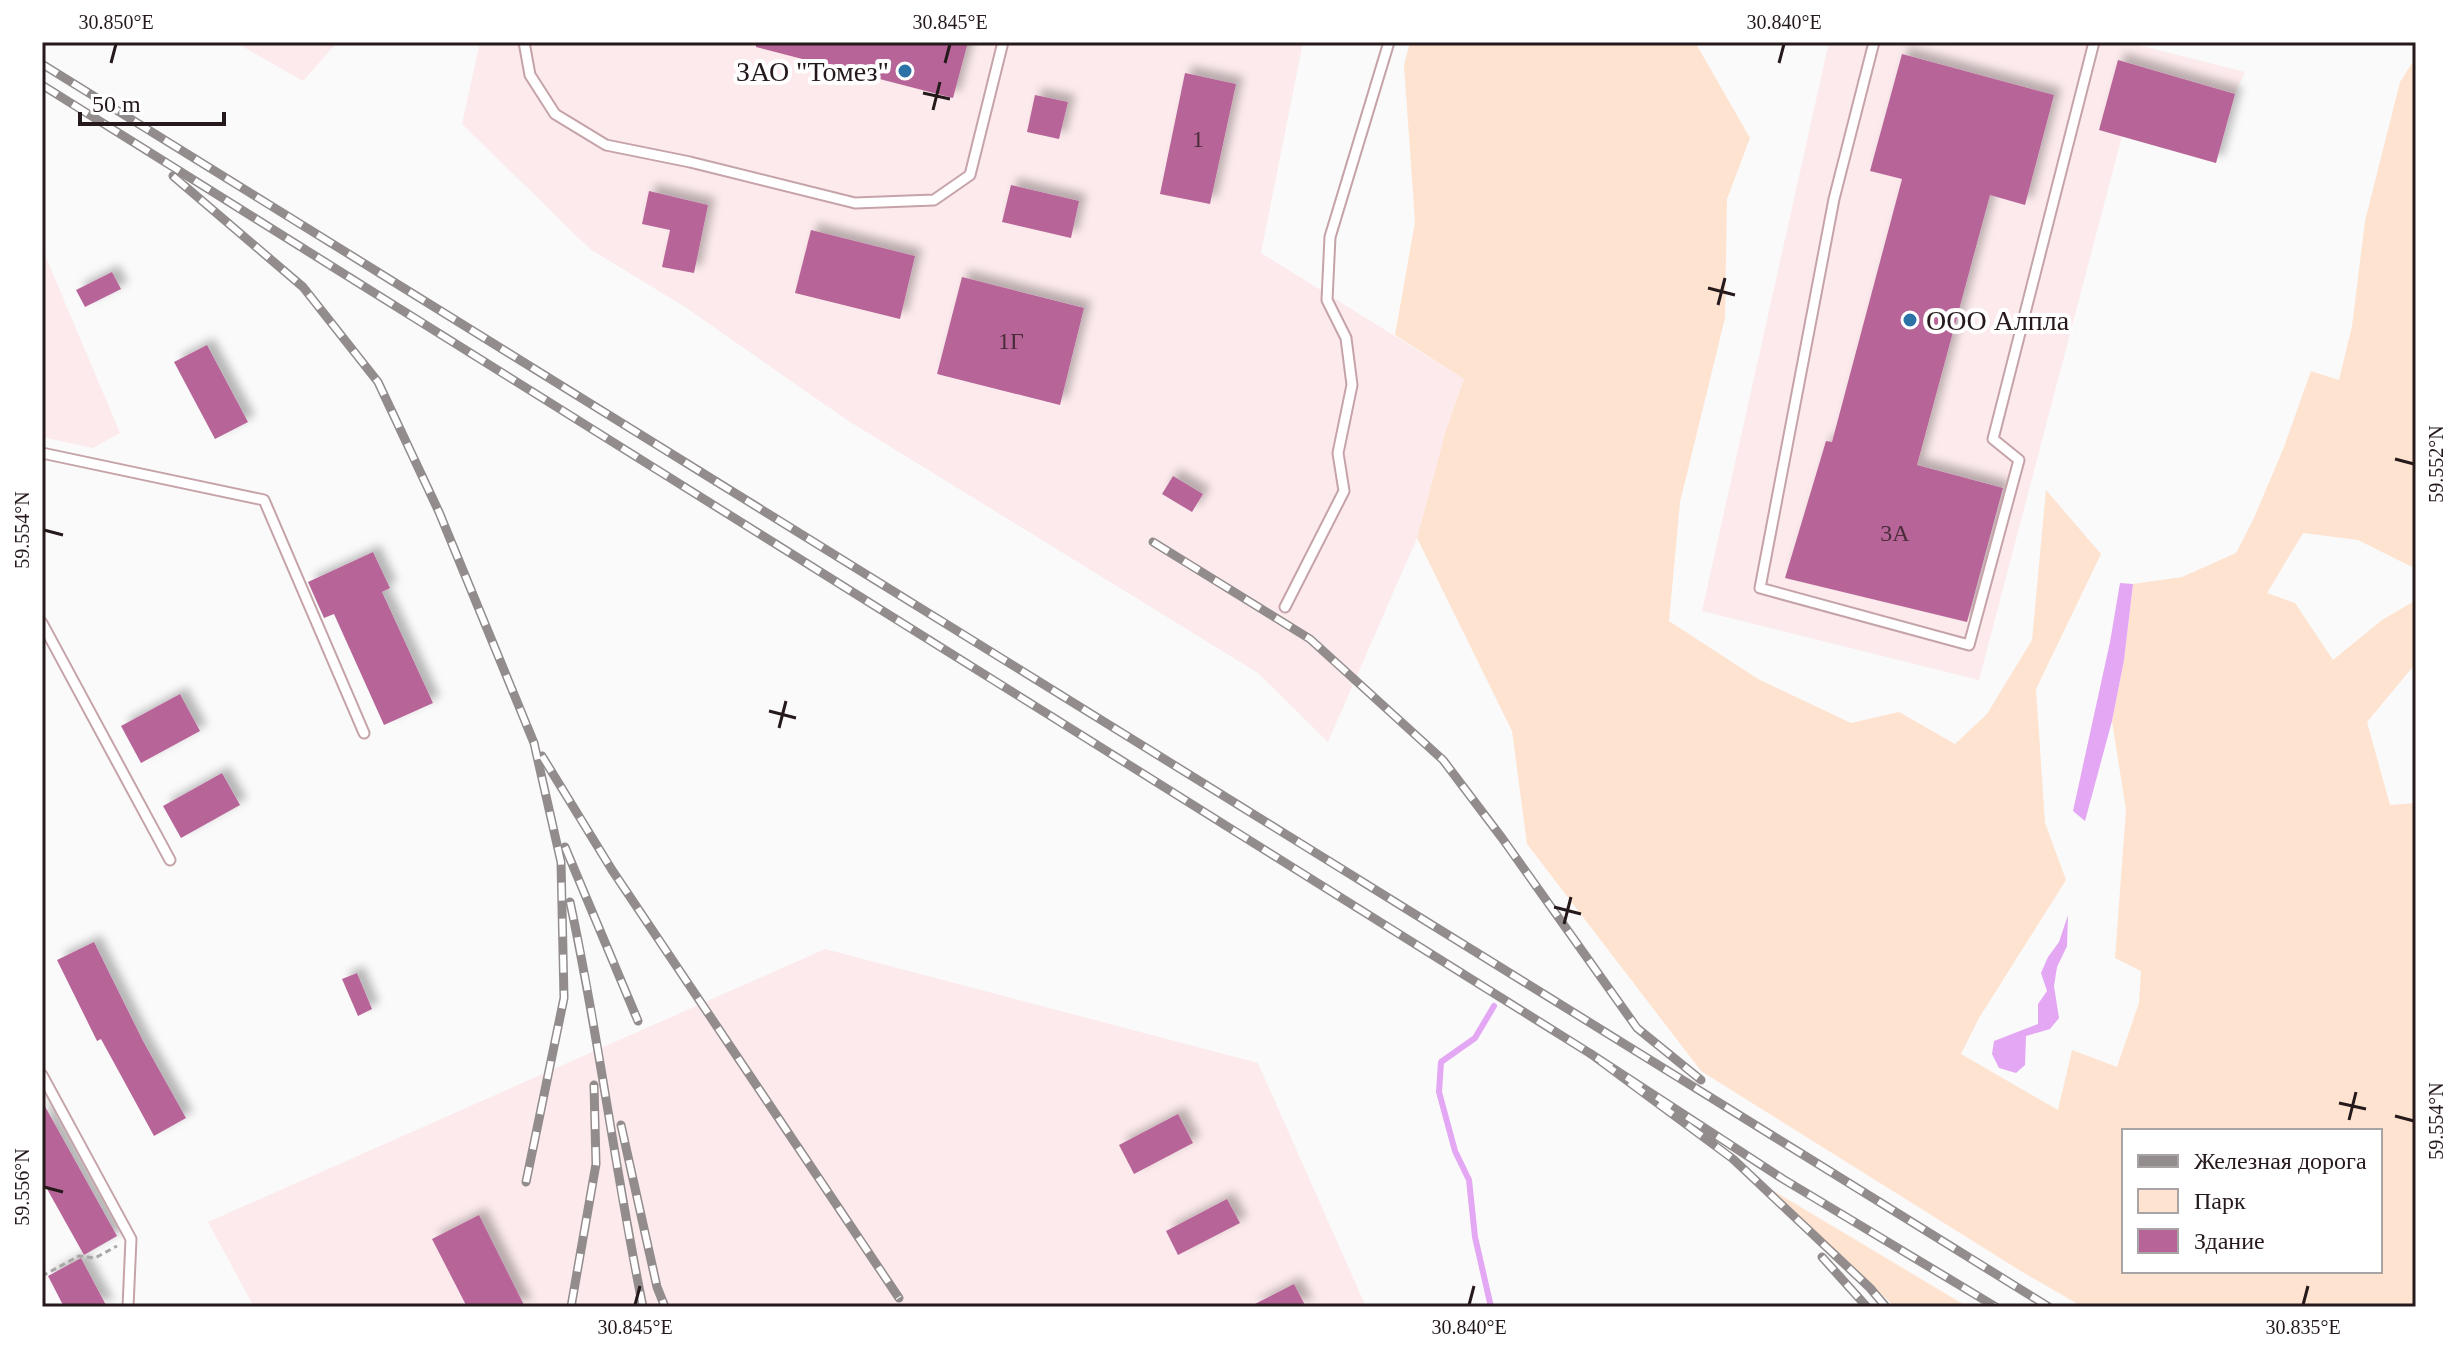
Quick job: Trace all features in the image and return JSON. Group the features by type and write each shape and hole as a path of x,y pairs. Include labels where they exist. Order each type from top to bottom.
{"lane":[{"path":"524,42 530,75 555,114 606,145 690,162 855,203 934,200 970,175 1003,42"},
{"path":"1285,607 1344,491 1338,453 1352,385 1346,338 1327,300 1330,237 1389,42"},
{"path":"1874,42 1834,199 1760,588 1969,645 2019,460 1993,439 2094,42"},
{"path":"42,453 264,500 364,733"},
{"path":"42,623 170,860"},
{"path":"42,1075 131,1239 128,1307"},
{"path":"130,1295 135,1307"}],"path":[{"path":"42,1276 79,1256 95,1258 131,1239"}],"shaded area":[{"path":"235,42 332,42 334,46 303,81"},
{"path":"480,42 1303,42 1261,253 1464,379 1446,430 1417,538 1328,742 1258,673 847,420 685,307 590,249 462,124"},
{"path":"1829,42 2126,42 2245,72 2235,94 2216,163 2122,136 1979,680 1702,611"},
{"path":"42,248 120,433 93,448 42,437"},
{"path":"2120,583 2133,584 2124,660 2112,721 2085,821 2073,811"},
{"path":"2068,915 2067,946 2057,967 2054,986 2059,1018 2050,1029 2026,1036 2025,1065 2016,1073 1999,1068 1992,1054 1994,1041 2038,1024 2038,1004 2047,991 2041,973 2059,942"},
{"path":"825,949 1258,1063 1366,1307 254,1307 208,1222"}],"green space":[{"path":"1410,42 1695,42 1750,138 1727,199 1725,318 1680,502 1669,621 1758,679 1851,723 1899,712 1955,744 1987,714 2032,640 2046,490 2101,554 2036,689 2045,823 2066,880 1979,1018 1961,1054 2058,1110 2072,1050 2117,1067 2139,1003 2141,971 2115,958 2126,810 2112,721 2124,660 2133,584 2182,577 2236,553 2284,447 2311,371 2339,380 2352,326 2365,221 2400,82 2416,57 2416,566 2410,566 2358,540 2303,533 2267,593 2295,603 2333,660 2382,620 2416,600 2416,663 2367,722 2390,805 2416,803 2416,1307 2083,1307 1701,1071 1527,844 1512,731 1417,538 1446,430 1464,379 1395,335 1415,222 1404,65"},
{"path":"1767,1187 1968,1307 1895,1307"}],"building":[{"name":"ЗАО \"Томез\"","path":"756,42 968,42 953,98 756,47"},
{"name":"ООО Алпла","path":"1902,54 2054,95 2025,205 1990,195 1917,465 2003,488 1967,622 1785,578 1826,441 1832,442 1902,179 1870,171"},
{"path":"2118,60 2235,94 2216,163 2099,130"},
{"path":"1185,73 1236,84 1210,204 1160,194"},
{"path":"1035,95 1068,102 1059,139 1027,132"},
{"path":"1011,185 1079,201 1071,238 1002,222"},
{"path":"649,191 708,205 694,273 662,267 670,230 642,224"},
{"path":"811,230 915,256 900,319 795,293"},
{"path":"112,272 121,289 85,307 76,290"},
{"path":"962,277 1084,308 1060,405 937,374"},
{"path":"207,345 248,422 215,439 174,362"},
{"path":"1173,476 1203,494 1192,512 1162,494"},
{"path":"373,552 390,588 382,592 433,703 384,725 334,614 324,618 308,582"},
{"path":"180,694 200,731 141,763 121,726"},
{"path":"222,773 240,805 181,838 163,806"},
{"path":"94,942 143,1041 186,1118 154,1136 101,1039 97,1041 57,960"},
{"path":"357,973 372,1009 358,1016 342,979"},
{"path":"42,1101 117,1236 84,1255 42,1180"},
{"path":"1178,1114 1193,1143 1134,1174 1119,1145"},
{"path":"1227,1199 1240,1223 1178,1255 1166,1231"},
{"path":"479,1215 525,1307 467,1307 432,1239"},
{"path":"81,1258 107,1307 64,1307 48,1276"},
{"path":"1294,1284 1306,1307 1249,1307"}],"waterway":[{"path":"1491,1307 1475,1237 1469,1180 1455,1151 1439,1092 1441,1062 1475,1038 1494,1006"}],"railway":[{"path":"42,64 2049,1307"},
{"path":"42,85 1591,1054"},
{"path":"173,176 303,287 378,382 439,512 534,743 561,862 564,998 526,1182"},
{"path":"1153,542 1310,639 1443,760 1637,1028 1701,1080"},
{"path":"542,756 612,870 899,1298"},
{"path":"565,847 638,1021"},
{"path":"570,902 643,1307"},
{"path":"1886,1307 1870,1288 1733,1159 1591,1054 1783,1179 1996,1307"},
{"path":"571,1307 596,1164 594,1085"},
{"path":"621,1125 657,1287 665,1307"},
{"path":"1822,1257 1867,1307"}],"place":[{"name":"ЗАО \"Томез\"","path":"905,71"},
{"name":"ООО Алпла","path":"1910,320"}]}
